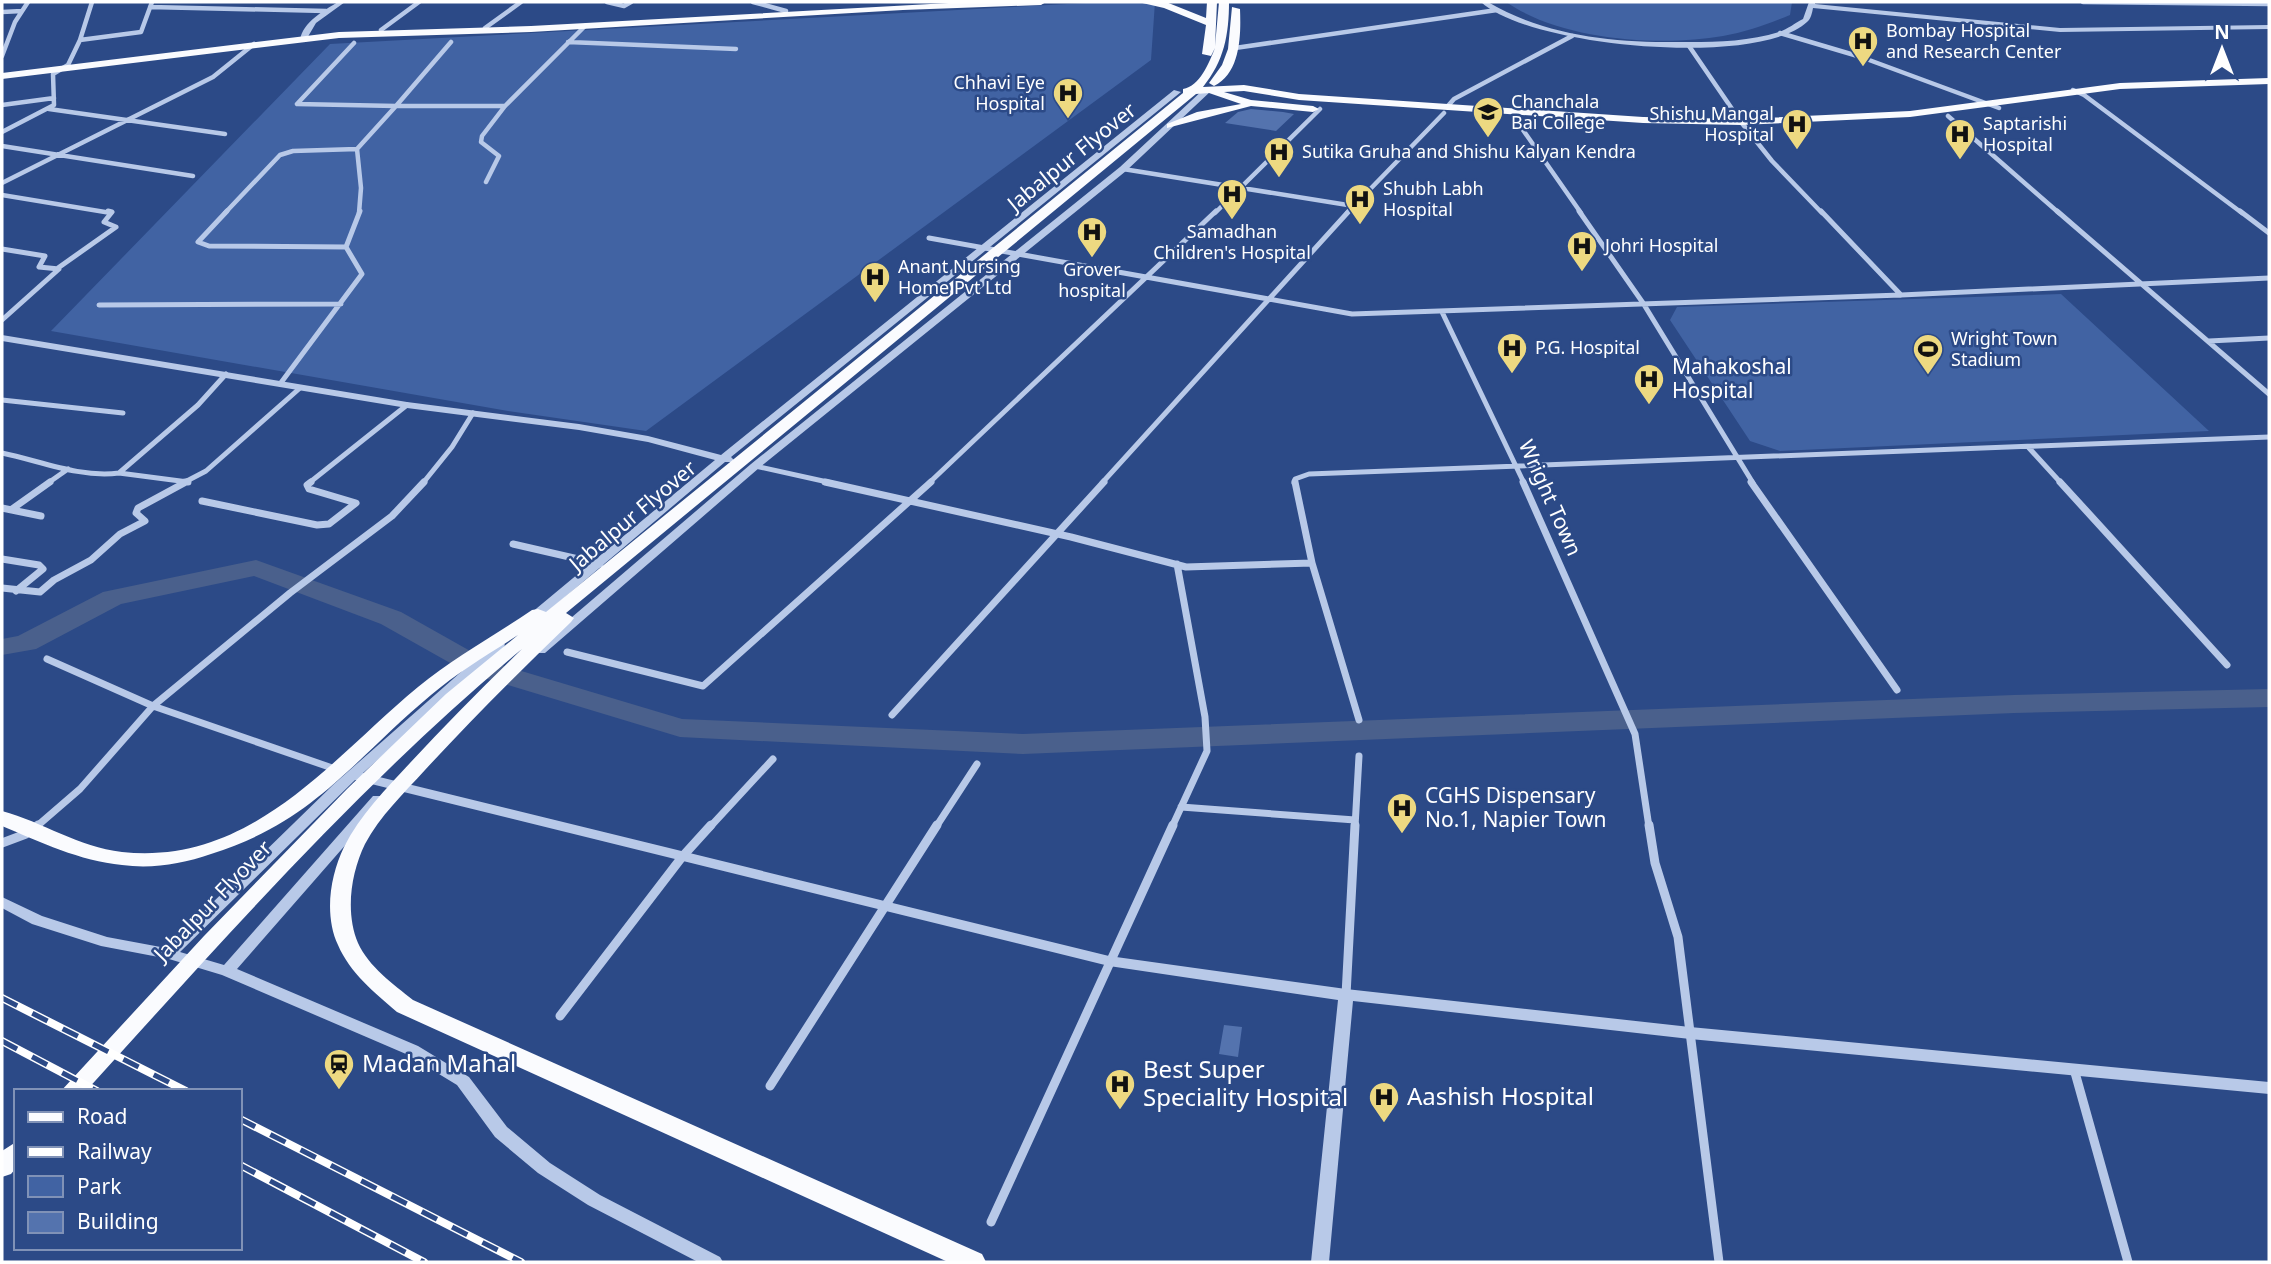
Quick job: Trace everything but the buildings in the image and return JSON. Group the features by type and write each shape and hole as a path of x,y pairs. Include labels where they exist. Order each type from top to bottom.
{"main road":[{"path":"2,74 303,36 381,30 485,28 954,2"},
{"path":"67,66 303,36 585,26 903,7 1041,2"},
{"path":"1143,2 1166,5 1211,23"},
{"path":"1177,92 1192,79 1204,63 1210,47 1212,2"},
{"name":"Jabalpur Flyover","path":"74,1089 198,953 367,779 452,698 1196,88 1211,72 1221,50 1224,2"},
{"path":"1208,90 1231,61 1235,48 1235,2"},
{"path":"1231,61 1236,73 1245,80 1272,92"},
{"path":"1192,79 1231,100 1267,105 1320,109 1445,110"},
{"path":"1744,125 1993,106 2078,92 2269,84"},
{"path":"1177,92 1244,88 1300,97 1445,110 1744,125 1948,117 1993,106"},
{"path":"1171,126 1216,111 1267,105"},
{"path":"2,818 60,842 110,857 140,860 182,856 219,847 255,832 290,812 323,787 426,690 556,602 580,594"},
{"path":"580,594 569,615 447,734 367,824 354,848 344,878 341,909 347,942 365,973 405,1006 973,1262"},
{"path":"2,1167 14,1154"}],"street":[{"path":"2,56 3,49 28,2"},
{"path":"2,132 54,105 53,74 67,66 80,40 92,2"},
{"path":"303,36 306,29 326,11 342,2"},
{"path":"381,30 419,2"},
{"path":"485,28 521,2"},
{"path":"607,2 624,6 631,2"},
{"path":"753,2 786,11"},
{"path":"1484,2 1539,28 1572,36 1636,45 1689,46 1740,42 1780,33 1809,16 1812,4 2060,30 2269,27"},
{"path":"2083,2 2269,4"},
{"path":"80,40 141,32 151,5 326,11"},
{"path":"1235,48 1497,10"},
{"path":"2,12 22,11"},
{"path":"486,182 499,156 481,140 505,106 585,26"},
{"path":"1780,33 1861,57 1993,106"},
{"path":"892,715 1454,99 1572,36"},
{"path":"346,247 209,246 198,242 280,155 293,151 357,149 452,42"},
{"path":"354,43 296,102 303,105 505,106"},
{"path":"568,43 736,49"},
{"path":"2,183 213,77 254,44"},
{"path":"1689,46 1772,161 1901,295"},
{"path":"228,971 390,786 535,655 755,466 1123,169 1208,90"},
{"path":"169,954 352,775 468,671 600,564 723,458 1177,92"},
{"path":"2078,92 2269,233"},
{"path":"2,104 54,98"},
{"path":"49,109 225,134"},
{"path":"567,652 703,686 909,502 1150,277 1320,109"},
{"path":"1514,114 1643,303 1735,458 1897,690"},
{"path":"1948,117 2056,213 2144,284 2269,394"},
{"path":"2,146 193,176"},
{"path":"346,247 361,215 363,186 357,149"},
{"path":"1123,169 1354,206"},
{"path":"2,195 112,212 104,222 116,227 58,268 42,286 2,320"},
{"path":"929,238 1352,314 1901,295 2269,278"},
{"path":"281,384 362,274 346,247"},
{"path":"2,249 45,256 39,267 58,268"},
{"path":"99,305 341,304"},
{"name":"Wright Town","path":"1442,312 1517,467 1622,701 1634,734 1656,863 1678,937 1719,1262"},
{"path":"2,338 407,405 637,437 909,502 1058,534 1186,567 1312,563"},
{"path":"2209,341 2269,338"},
{"path":"119,473 198,405 226,374"},
{"path":"2,588 40,592 54,580 90,560 120,534 145,521 136,513 138,508 206,471 300,388"},
{"path":"2,400 123,413"},
{"path":"202,501 317,525 330,524 356,503 309,489 307,485 407,405"},
{"path":"2,843 26,834 70,798 153,706 290,593 392,516 452,447 473,413"},
{"path":"1359,720 1312,563 1294,487 1295,479 1309,474 2269,437"},
{"path":"2029,448 2227,665"},
{"path":"2,453 106,475 119,473 188,482"},
{"path":"12,509 68,468"},
{"path":"2,508 41,516"},
{"path":"513,544 600,564"},
{"path":"2,559 39,565 43,569 16,591"},
{"path":"991,1222 1207,751 1205,717 1177,564"},
{"path":"47,659 153,706 390,786 1110,961 1346,995 1690,1033 2269,1088"},
{"path":"1320,1262 1346,995 1359,756"},
{"path":"560,1016 682,857 773,759"},
{"path":"769,1086 977,764"},
{"path":"1181,807 1355,820"},
{"path":"2,902 37,920 106,942 169,954 228,971 439,1064 463,1081 501,1132 544,1168 594,1200 714,1262"},
{"path":"2074,1068 2128,1262"}],"green space":[{"path":"1104,2 1155,2 1151,60 646,431 508,411 51,331 330,44"},
{"path":"1506,2 1792,2 1790,15 1757,27 1723,36 1670,41 1582,32 1528,15"},
{"name":"Wright Town Stadium","path":"2061,294 2209,431 1780,451 1750,441 1670,320 1677,307"}],"waterway":[{"path":"2,647 26,643 113,598 256,568 391,618 478,667 680,728 1023,744 2014,704 2269,698"}],"railway":[{"path":"2,998 182,1089"},
{"path":"2,1041 93,1089"},
{"path":"242,1120 521,1262"},
{"path":"242,1166 424,1262"}],"place":[{"name":"Bombay Hospital and Research Center","path":"1863,68"},
{"name":"Chhavi Eye Hospital","path":"1068,120"},
{"name":"Chanchala Bai College","path":"1488,139"},
{"name":"Shishu Mangal Hospital","path":"1797,151"},
{"name":"Saptarishi Hospital","path":"1960,161"},
{"name":"Sutika Gruha and Shishu Kalyan Kendra","path":"1279,179"},
{"name":"Samadhan Children's Hospital","path":"1232,221"},
{"name":"Shubh Labh Hospital","path":"1360,226"},
{"name":"Grover hospital","path":"1092,259"},
{"name":"Johri Hospital","path":"1582,273"},
{"name":"Anant Nursing Home Pvt Ltd","path":"875,304"},
{"name":"P.G. Hospital","path":"1512,375"},
{"name":"Wright Town Stadium","path":"1928,376"},
{"name":"Mahakoshal Hospital","path":"1649,406"},
{"name":"CGHS Dispensary No.1, Napier Town","path":"1402,835"},
{"name":"Madan Mahal","path":"339,1091"},
{"name":"Best Super Speciality Hospital","path":"1120,1111"},
{"name":"Aashish Hospital","path":"1384,1124"}]}
